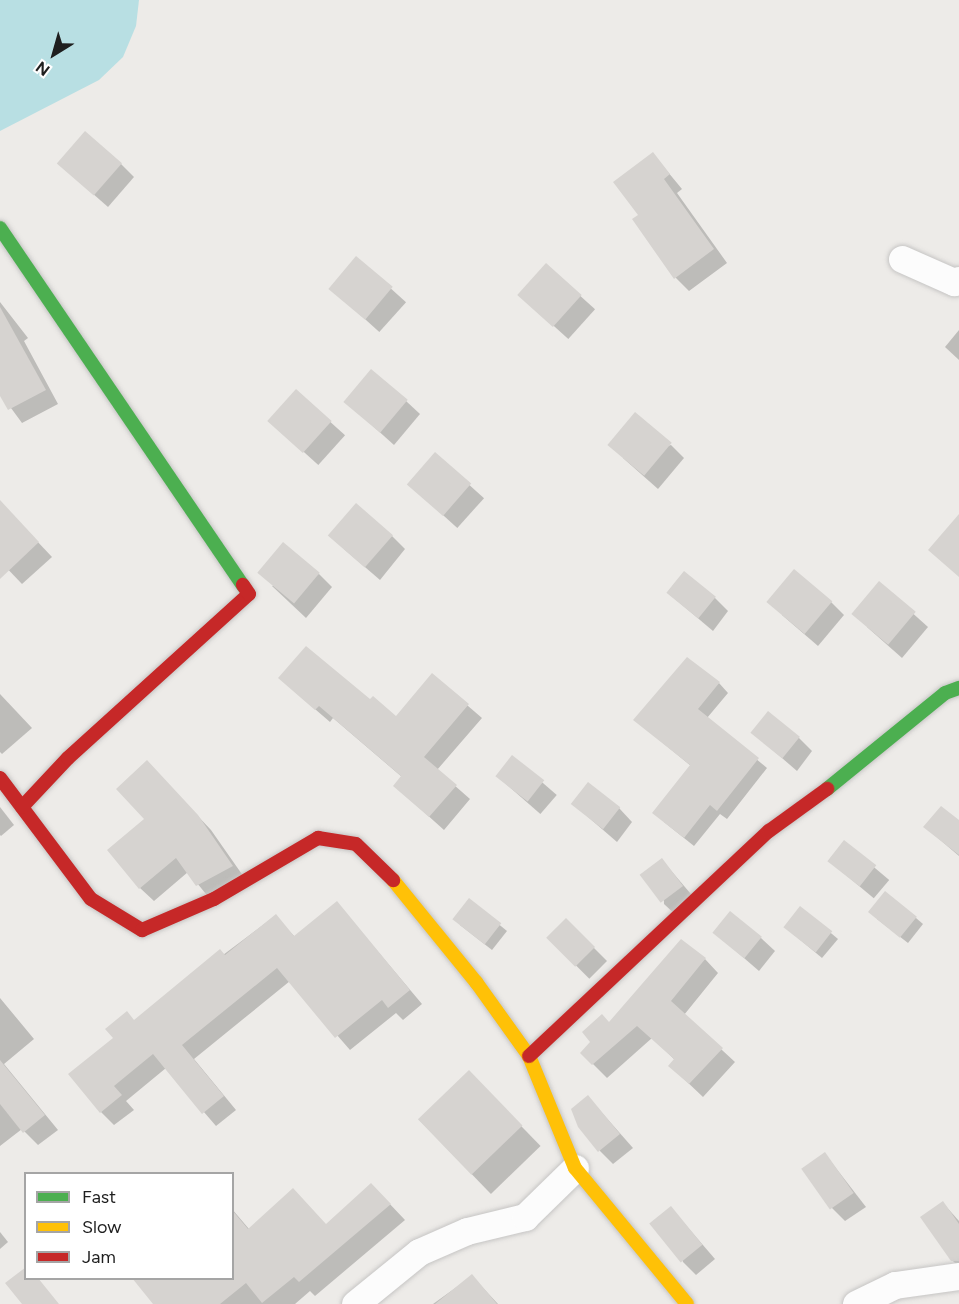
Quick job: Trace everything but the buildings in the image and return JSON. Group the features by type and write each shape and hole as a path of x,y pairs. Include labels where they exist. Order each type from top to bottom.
{"street":[{"path":"0,228 249,594 69,758 22,807"},
{"path":"902,260 954,282 959,280"},
{"path":"528,1056 769,831 847,775 945,693 959,688"},
{"path":"0,778 91,899 142,930 214,899 318,838 356,844 384,868 476,982 528,1056 575,1168 687,1304"},
{"path":"355,1304 419,1252 467,1231 525,1217 575,1168"},
{"path":"856,1304 896,1285 959,1276"}],"water":[{"path":"0,0 139,0 136,26 123,57 99,80 0,131"}],"traffic: fast":[{"path":"0,228 243,585"},
{"path":"827,789 945,693 959,688"}],"traffic: slow":[{"path":"393,880 476,982 529,1056 575,1168 687,1304"}],"traffic: jam":[{"path":"22,807 68,758 249,594 243,585"},
{"path":"0,778 91,899 142,930 214,899 318,838 356,844 393,880"},
{"path":"529,1056 769,831 827,789"}]}
